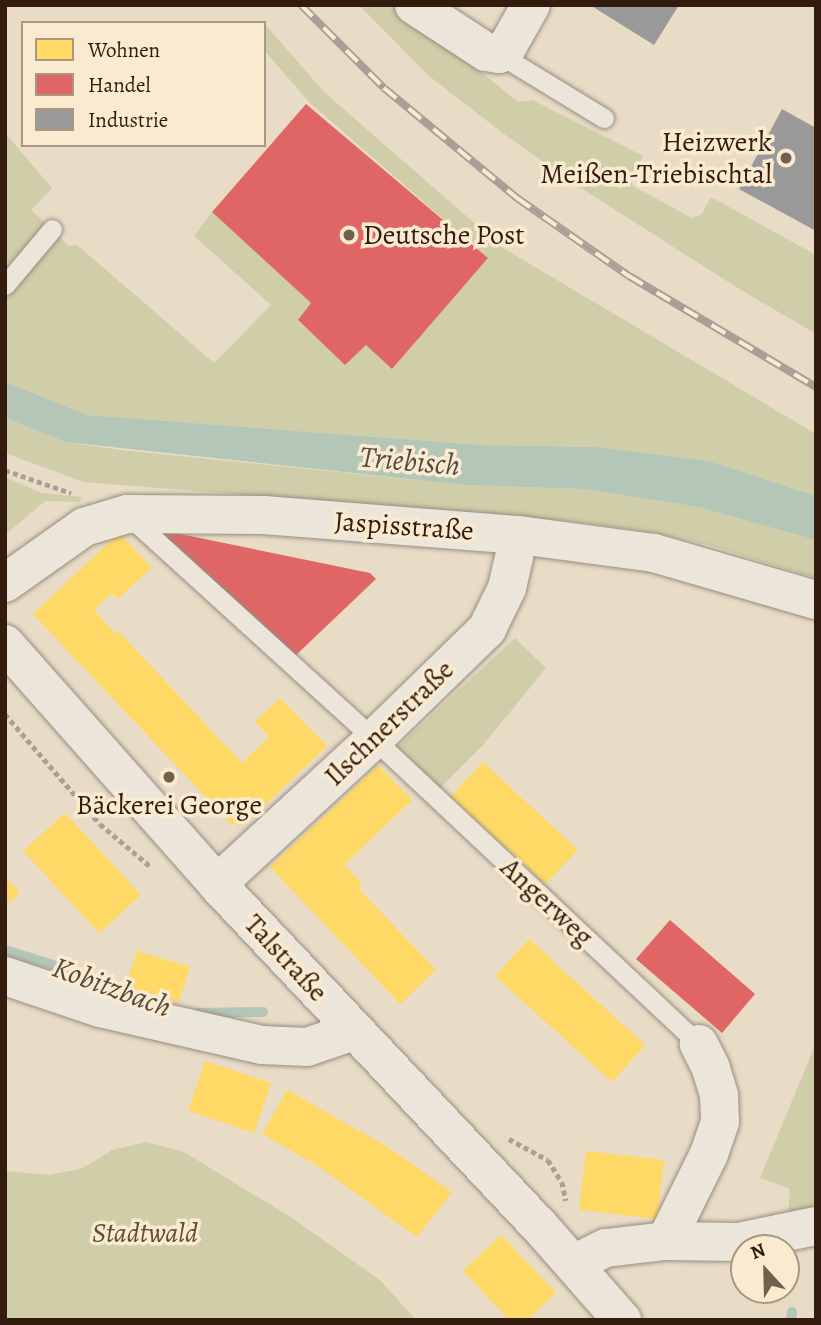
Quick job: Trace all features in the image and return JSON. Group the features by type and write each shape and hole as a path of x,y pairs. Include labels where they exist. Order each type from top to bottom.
{"street":[{"path":"414,5 486,52 503,51 531,5"},
{"name":"Jaspisstraße","path":"5,583 84,527 127,514 264,515 519,535 654,553 816,600"},
{"name":"Ilschnerstraße","path":"217,884 374,739 487,629 507,588 519,535"},
{"name":"Talstraße","path":"5,644 217,884 574,1264 622,1320"},
{"path":"5,976 100,1008 262,1045 307,1047 354,1031"},
{"name":"Angerweg","path":"666,1241 709,1154 720,1122 719,1095 711,1068 699,1044"},
{"path":"574,1264 606,1248 666,1241 738,1242 816,1226"}],"lane":[{"path":"503,51 604,118"},
{"path":"5,285 52,229"},
{"name":"Angerweg","path":"127,514 374,739 699,1044"}],"path":[{"path":"5,470 127,514"}],"green space":[{"path":"359,5 398,5 518,102 533,100 643,156 630,178 633,186 692,218 702,214 711,197 816,255 816,334 736,287 567,179 504,134 429,76"},
{"path":"266,25 324,92 503,248 816,434 816,496 709,461 597,447 482,445 87,415 5,382 5,133 52,188 31,210 69,246 77,245 214,363 271,305 194,236 212,212 311,303 298,321 345,364 366,345 392,368 488,258 309,102 266,52"},
{"path":"5,418 65,442 121,450 465,485 585,489 698,507 816,540 816,578 712,546 651,532 570,521 83,482 5,453"},
{"path":"5,477 42,493 82,497 80,502 45,501 5,535"},
{"path":"515,638 546,668 483,745 437,791 396,748"},
{"path":"816,1043 816,1218 787,1226 790,1189 760,1178"},
{"name":"Stadtwald","path":"146,1142 184,1152 289,1216 380,1280 416,1320 5,1320 5,1171 50,1175 83,1168 112,1150"}],"water":[{"name":"Triebisch","path":"5,382 87,415 482,445 597,447 709,461 816,496 816,540 698,507 585,489 465,485 65,442 5,418"}],"building: Wohnen":[{"path":"119,533 152,567 118,599 112,593 94,610 116,634 119,632 242,763 269,737 255,722 280,698 327,746 243,826 231,824 33,614"},
{"path":"483,762 578,850 545,884 450,797"},
{"path":"378,765 412,800 344,865 362,884 358,888 436,970 400,1004 270,867"},
{"path":"65,813 141,895 99,933 23,851"},
{"path":"5,877 20,893 5,906"},
{"path":"529,939 645,1045 612,1082 495,976"},
{"path":"137,951 190,967 179,1002 126,986"},
{"path":"205,1061 271,1083 254,1133 188,1111"},
{"path":"287,1090 386,1146 452,1192 417,1237 316,1165 262,1134"},
{"path":"586,1151 664,1160 657,1219 579,1210"},
{"path":"501,1235 556,1293 527,1320 509,1320 463,1271"}],"building: Handel":[{"name":"Deutsche Post","path":"306,104 488,258 392,369 366,345 345,365 298,320 311,303 212,212"},
{"path":"156,529 370,573 376,579 295,656"},
{"path":"670,920 755,994 722,1033 636,959"}],"building: Industrie":[{"path":"590,5 679,5 654,45"},
{"name":"Heizwerk Meißen-Triebischtal","path":"782,109 816,128 816,231 739,189"}],"waterway":[{"name":"Kobitzbach","path":"5,950 75,972 139,1000"},
{"name":"Kobitzbach","path":"197,1013 263,1012"},
{"path":"791,1320 792,1312"}],"railway":[{"path":"301,5 384,88 517,198 629,276 816,387"}],"place":[{"name":"Heizwerk Meißen-Triebischtal","path":"786,158"},
{"name":"Deutsche Post","path":"349,235"},
{"name":"Bäckerei George","path":"169,777"}]}
